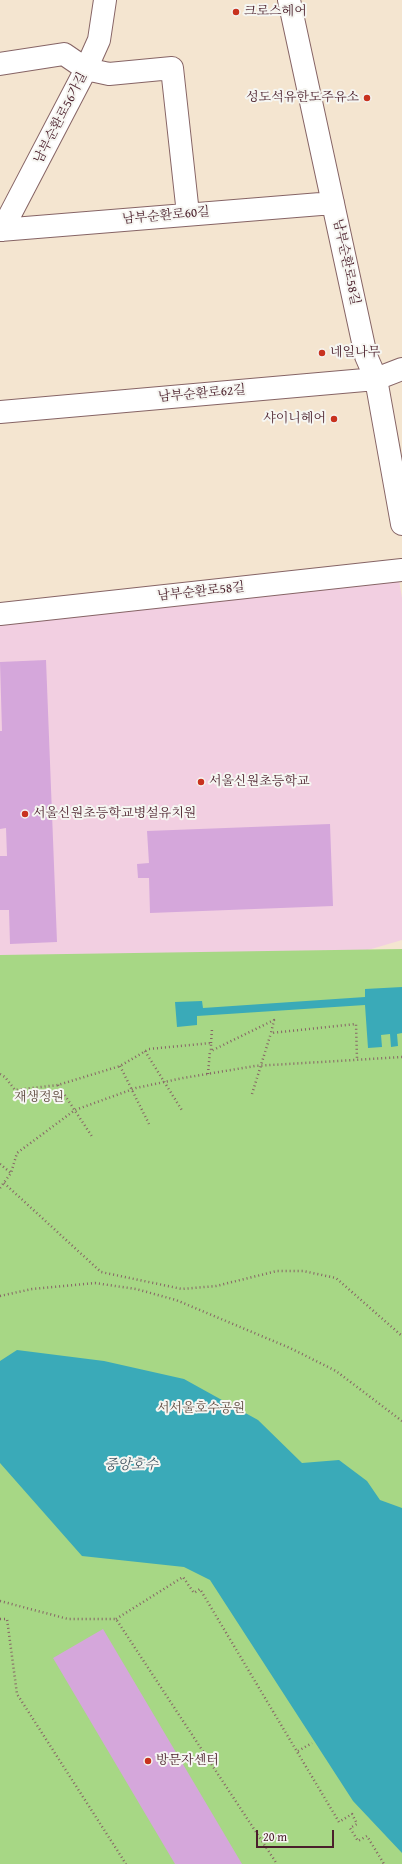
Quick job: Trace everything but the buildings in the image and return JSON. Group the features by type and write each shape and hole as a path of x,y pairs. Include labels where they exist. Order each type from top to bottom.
{"street":[{"name":"남부순환로56가길","path":"1,230 86,69 99,40 105,0"},
{"name":"남부순환로58길","path":"289,0 366,356 376,379 402,524"},
{"path":"0,64 64,54 86,69 109,74 172,68 188,214"},
{"name":"남부순환로60길","path":"1,230 333,202"},
{"name":"남부순환로62길","path":"0,412 376,379 402,369"},
{"name":"남부순환로58길","path":"0,614 402,570"}],"path":[{"path":"211,1044 211,1051 274,1020 252,1094"},
{"path":"271,1033 356,1024 357,1060"},
{"path":"208,1074 212,1029"},
{"path":"0,1074 5,1077 15,1090 58,1084 120,1066 149,1049 211,1044"},
{"path":"145,1051 183,1112"},
{"path":"0,1188 11,1173 17,1153 75,1110 131,1089 208,1074 261,1066 402,1057"},
{"path":"120,1066 148,1124"},
{"path":"58,1084 94,1138"},
{"path":"0,1164 11,1173"},
{"path":"4,1183 101,1272 182,1289 216,1286 277,1271 303,1271 336,1278 402,1336"},
{"path":"0,1296 32,1289 95,1283 136,1289 176,1300 290,1348 336,1371 402,1421"},
{"path":"0,1601 68,1619 116,1619 183,1577 194,1593 200,1589 339,1822 352,1814 357,1824 350,1828 358,1841 367,1836 384,1864"},
{"path":"0,1619 7,1619 17,1694 126,1864"},
{"path":"116,1619 277,1864"},
{"path":"298,1751 312,1743"}],"shaded area":[{"name":"서울신원초등학교","path":"399,580 402,598 402,940 368,950 44,957 0,956 0,624"}],"green space":[{"name":"서서울호수공원","path":"402,949 402,1864 0,1864 0,955"}],"water":[{"path":"402,987 402,1033 397,1034 398,1046 391,1047 390,1034 381,1035 382,1047 368,1048 365,1005 197,1016 197,1025 177,1027 175,1002 202,1001 203,1008 365,997 365,989"},
{"name":"중앙호수","path":"17,1350 104,1361 184,1379 258,1420 302,1463 339,1460 367,1481 380,1500 402,1508 402,1853 353,1801 210,1580 184,1567 82,1556 0,1463 0,1361"}],"place":[{"name":"크로스헤어","path":"236,12"},
{"name":"성도석유한도주유소","path":"367,98"},
{"name":"네일나무","path":"322,353"},
{"name":"샤이니헤어","path":"334,419"},
{"name":"서울신원초등학교","path":"201,782"},
{"name":"서울신원초등학교병설유치원","path":"25,814"},
{"name":"방문자센터","path":"148,1761"}],"park label":[{"name":"재생정원","path":"39,1098"}]}
